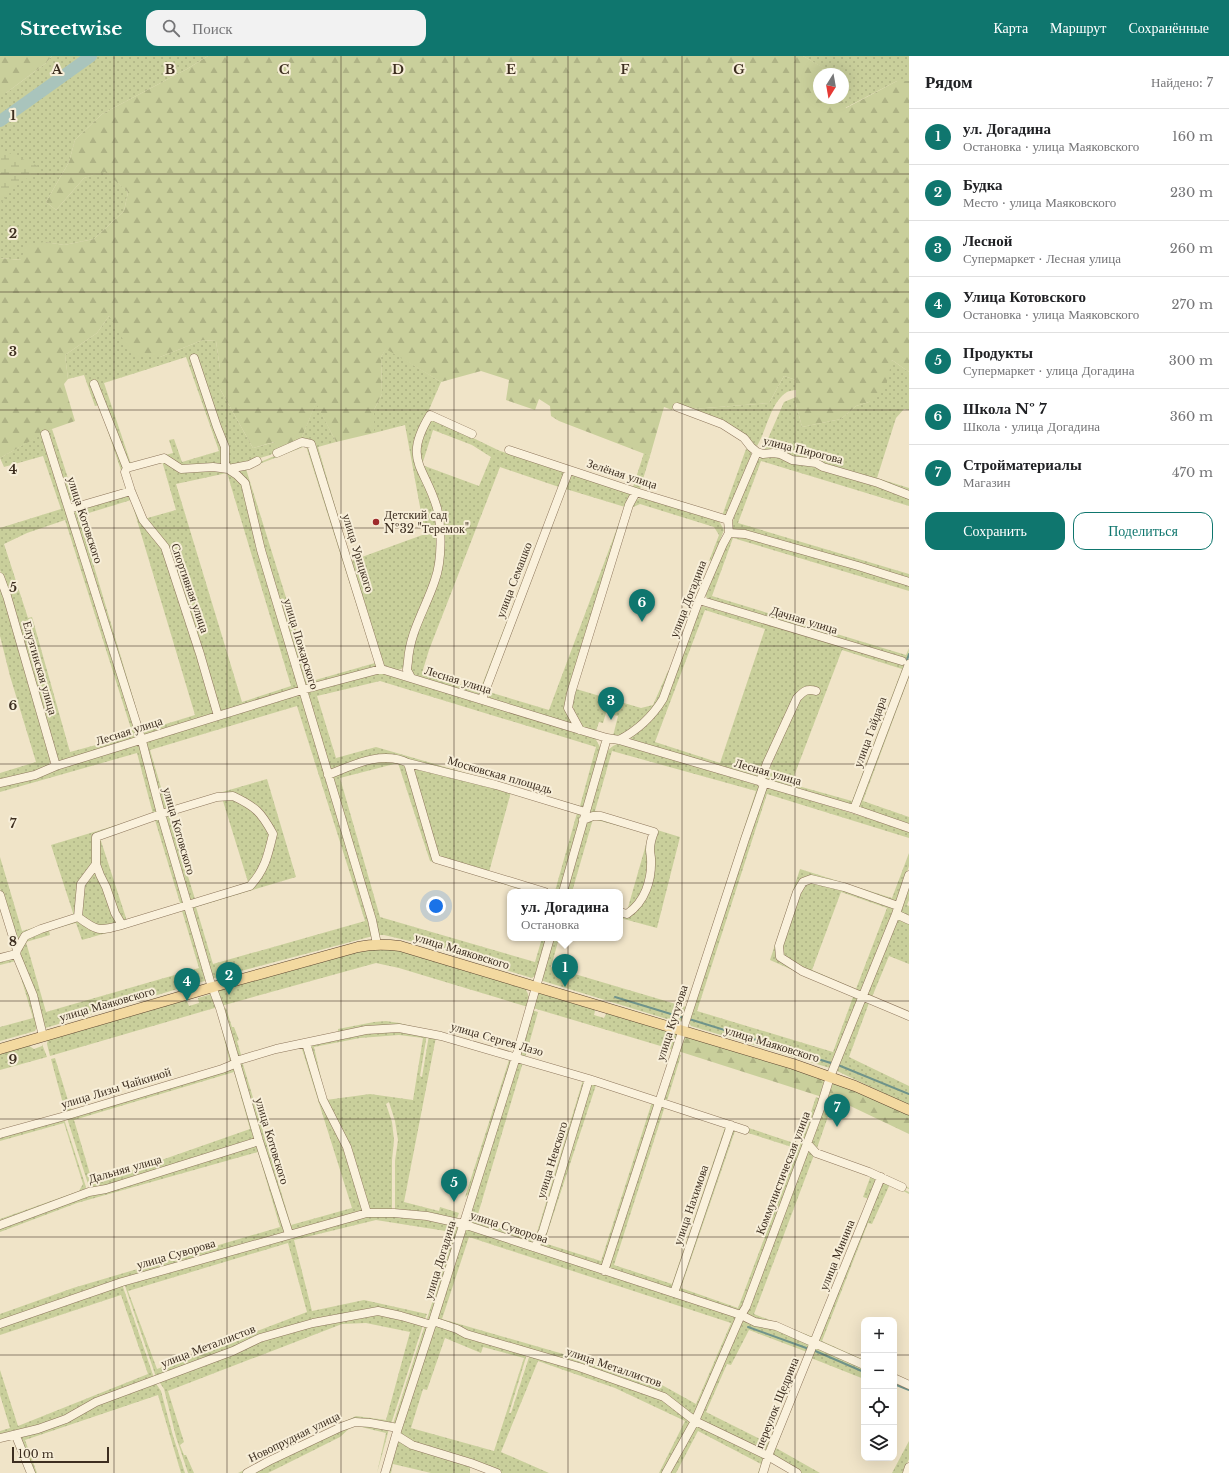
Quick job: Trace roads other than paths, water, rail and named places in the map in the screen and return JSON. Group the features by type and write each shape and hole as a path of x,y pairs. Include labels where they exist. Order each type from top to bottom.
{"main road":[{"name":"улица Маяковского","path":"0,1049 212,987 358,947 377,944 400,946 682,1030 830,1077 855,1086 909,1110"}],"street":[{"path":"194,358 216,427 225,446 225,463 228,468"},
{"name":"Спортивная улица","path":"94,384 127,468 125,472 143,520 165,547 200,654 218,716"},
{"name":"улица Пирогова","path":"677,407 722,424 744,438 751,447 763,454 780,454 792,460 816,463 878,483 909,495"},
{"path":"411,678 407,669 411,641 420,614 436,579 440,546 440,528 437,509 416,458 419,434 430,415 472,434"},
{"name":"улица Котовского","path":"45,434 142,741 145,758 212,987 289,1234"},
{"name":"улица Урицкого","path":"277,453 302,442 312,444 381,669"},
{"name":"Зелёная улица","path":"509,450 636,492 728,520"},
{"path":"758,452 728,520 729,532 745,534 909,582"},
{"path":"127,468 164,458 181,469 213,467 228,468 249,465 257,461"},
{"name":"улица Пожарского","path":"228,468 238,475 245,483 261,550 372,920 377,944"},
{"name":"улица Семашко","path":"482,699 569,470"},
{"path":"69,509 131,491"},
{"path":"580,730 568,708 571,693 629,505 636,492"},
{"name":"улица Догадина","path":"619,740 643,723 655,711 663,698 699,600 729,532"},
{"name":"Елузгинская улица","path":"0,577 56,766"},
{"name":"Дачная улица","path":"699,600 905,663"},
{"name":"улица Гайдара","path":"854,809 905,663"},
{"name":"Лесная улица","path":"0,783 35,775 56,766 142,741 302,690 381,669 607,738 619,740 854,809 909,828"},
{"path":"398,674 407,669"},
{"name":"улица Кутузова","path":"604,1271 745,838 768,762 797,698 803,691 809,689 816,691"},
{"path":"564,889 607,738"},
{"name":"Московская площадь","path":"328,775 358,763 386,757 496,785 584,816"},
{"path":"408,763 436,859 535,889"},
{"path":"78,917 92,928 101,930 122,925 250,886 259,876 268,857 273,834 265,818 251,805 234,796 217,797 161,814 96,837 96,864 115,913 122,925"},
{"path":"584,816 601,816 654,832 650,849 652,859 649,882 641,901 627,914 623,913"},
{"path":"78,917 81,884 96,864"},
{"name":"Коммунистическая улица","path":"666,1473 695,1421 741,1315 746,1307 830,1077 897,910 909,875"},
{"path":"909,920 897,910 844,887 811,879 803,882 797,892 779,946 780,957 802,971 909,1016"},
{"path":"0,895 16,952 33,995 43,1036"},
{"path":"0,958 16,952 25,936 78,917"},
{"name":"улица Догадина","path":"385,1473 516,1057 549,941"},
{"name":"улица Сергея Лазо","path":"236,1061 276,1049 366,1030 399,1028 441,1036 516,1057 660,1101 745,1130"},
{"path":"306,1043 323,1100 347,1147 367,1213"},
{"name":"улица Лизы Чайкиной","path":"0,1134 222,1069 232,1065 236,1061"},
{"name":"улица Невского","path":"535,1247 543,1231 589,1079"},
{"name":"улица Нахимова","path":"674,1293 731,1125"},
{"name":"Дальняя улица","path":"0,1225 89,1192 106,1189 259,1141"},
{"path":"807,1143 816,1153 881,1177 902,1187"},
{"name":"улица Минина","path":"815,1342 881,1177"},
{"name":"улица Суворова","path":"0,1324 122,1282 289,1234 367,1213 394,1213 427,1216 463,1224 535,1247 741,1315 754,1322 776,1326 861,1364"},
{"name":"улица Металлистов","path":"0,1438 16,1436 66,1419 96,1402 233,1351 260,1338 313,1323 378,1311 457,1329 466,1334 579,1367 664,1397 695,1421 768,1456 797,1473"},
{"name":"переулок Щедрина","path":"763,1473 768,1456 815,1342"},
{"path":"897,1379 909,1385"},
{"name":"Новопрудная улица","path":"247,1473 333,1430 355,1422 370,1423 397,1432 412,1445 472,1463 497,1473"},
{"path":"16,1436 31,1473"},
{"path":"906,1473 909,1467"}],"waterway":[{"path":"0,121 91,56"},
{"path":"906,663 909,654"},
{"path":"615,997 684,1018"},
{"path":"689,1019 834,1064"},
{"path":"838,1065 909,1094"},
{"path":"748,1327 809,1349"},
{"path":"813,1350 861,1371"},
{"path":"897,1385 909,1390"}],"place":[{"name":"Детский сад №32 \"Теремок\"","path":"376,522"},
{"name":"Школа № 7","path":"642,622"},
{"name":"Лесной","path":"611,720"},
{"name":"ул. Догадина","path":"565,987"},
{"name":"Будка","path":"229,995"},
{"name":"Улица Котовского","path":"187,1001"},
{"name":"Стройматериалы","path":"837,1127"},
{"name":"Продукты","path":"454,1202"}]}
